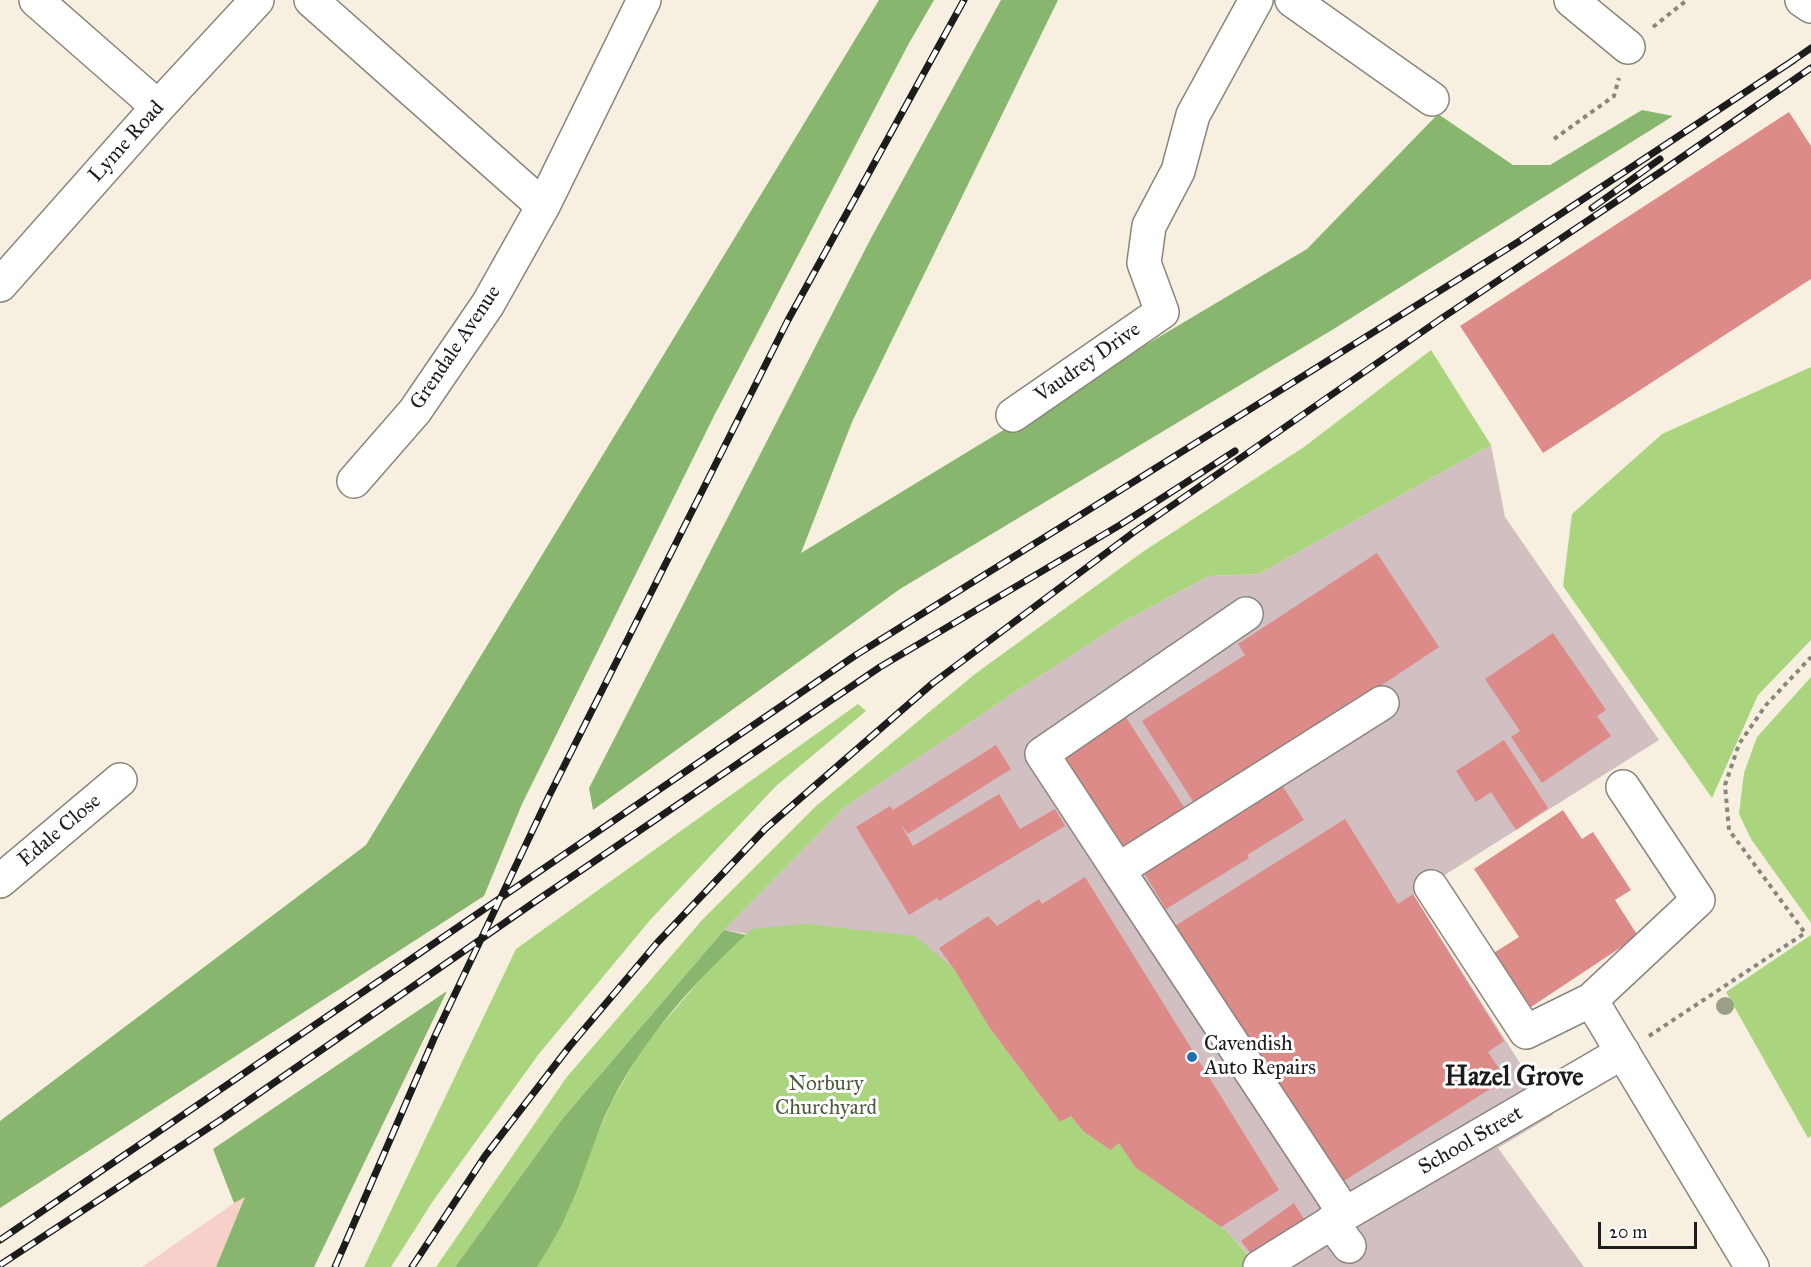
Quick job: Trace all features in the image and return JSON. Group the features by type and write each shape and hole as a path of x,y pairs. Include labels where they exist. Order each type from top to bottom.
{"street":[{"path":"36,0 158,107"},
{"name":"Lyme Road","path":"0,285 158,107 257,0"},
{"path":"311,0 543,206"},
{"name":"Grendale Avenue","path":"354,481 415,411 488,304 543,206 644,0"},
{"name":"Vaudrey Drive","path":"1013,415 1173,306 1144,263 1149,226 1178,171 1192,115 1256,0"},
{"path":"1292,0 1432,99"},
{"path":"1571,0 1628,47"},
{"path":"1802,0 1811,6"},
{"path":"1246,614 1042,754 1118,870 1342,1227"},
{"path":"1118,870 1382,703"},
{"name":"Edale Close","path":"0,881 120,780"},
{"path":"1431,887 1526,1032 1591,1000 1698,900 1623,787"},
{"path":"1591,1000 1752,1267"},
{"name":"School Street","path":"1260,1267 1342,1227 1481,1146 1528,1109 1623,1052"}],"path":[{"path":"1673,11 1687,0"},
{"path":"1554,139 1614,96 1628,47"},
{"path":"1623,1052 1805,933 1729,830 1725,785 1739,744 1766,705 1811,657"}],"shaded area":[{"path":"1491,445 1505,517 1659,740 1413,895 1553,1115 1498,1148 1584,1267 1260,1267 1226,1231 1083,1131 1071,1116 1060,1122 989,1027 954,969 724,930 845,807 1126,620 1209,576 1259,574"},
{"path":"246,1195 216,1267 142,1267 234,1203"}],"green space":[{"path":"879,0 934,0 908,45 715,414 522,804 484,896 0,1208 0,1121 366,845"},
{"path":"1001,0 1058,0 852,422 801,553 1307,249 1438,114 1513,165 1550,165 1642,110 1673,116 1332,330 900,589 593,810 589,788 870,240"},
{"path":"1431,350 1491,445 1259,574 1209,576 1126,620 845,807 724,930 563,1118 455,1267 436,1267 566,1078 703,919 816,806 975,674 1144,551 1304,447"},
{"path":"1811,367 1811,640 1758,695 1712,798 1563,586 1572,514 1662,434"},
{"path":"1811,677 1811,923 1751,839 1739,814 1744,773 1757,737"},
{"path":"858,704 866,711 776,786 651,919 538,1055 433,1201 391,1267 364,1267 516,949"},
{"name":"Norbury Churchyard","path":"805,924 915,936 954,969 989,1027 1060,1122 1071,1116 1083,1131 1110,1150 1119,1143 1135,1167 1226,1231 1251,1258 1242,1267 537,1267 568,1211 589,1153 612,1101 645,1044 712,966 752,929"},
{"path":"724,930 746,935 689,992 655,1033 625,1077 606,1114 565,1218 537,1267 455,1267 563,1118"},
{"path":"1811,935 1811,1136 1808,1138 1726,992"},
{"path":"447,991 314,1267 216,1267 245,1197 234,1203 213,1149"}],"building":[{"path":"1789,112 1811,146 1811,279 1543,453 1460,326"},
{"path":"1377,553 1439,647 1364,697 1361,695 1194,803 1142,721 1245,655 1238,644"},
{"path":"1553,633 1606,710 1597,716 1611,736 1542,783 1511,737 1520,731 1485,679"},
{"path":"1125,716 1186,810 1120,853 1059,758"},
{"path":"1504,740 1548,808 1516,830 1491,792 1476,802 1456,771"},
{"path":"996,745 1011,769 908,834 900,823 913,846 999,794 1020,829 1055,809 1065,826 939,901 937,898 909,915 856,827 890,806 893,810"},
{"path":"1280,782 1304,820 1247,855 1249,858 1166,909 1141,868"},
{"path":"1563,810 1582,839 1593,832 1631,890 1615,900 1638,936 1528,1009 1492,954 1519,937 1474,869"},
{"path":"1345,819 1398,904 1413,894 1504,1041 1488,1052 1506,1079 1339,1184 1175,926"},
{"path":"1085,877 1279,1190 1221,1227 1135,1167 1119,1143 1110,1150 1083,1131 1071,1116 1060,1122 989,1027 939,948 988,916 997,926 1039,899 1042,904"},
{"path":"1294,1203 1310,1229 1255,1259 1241,1241"}],"railway":[{"path":"335,1267 435,1036 548,798 788,320 964,0"},
{"path":"1788,64 1811,48"},
{"path":"0,1240 856,655 1518,242 1794,60"},
{"path":"412,1267 485,1156 569,1047 657,943 765,829 933,683 1134,532 1442,318 1811,68"},
{"path":"1592,208 1660,159"},
{"path":"0,1265 219,1121 536,901 880,667 1120,525 1235,451"}],"place":[{"name":"Cavendish Auto Repairs","path":"1192,1057"}],"district":[{"name":"Hazel Grove","path":"1514,1078"}]}
